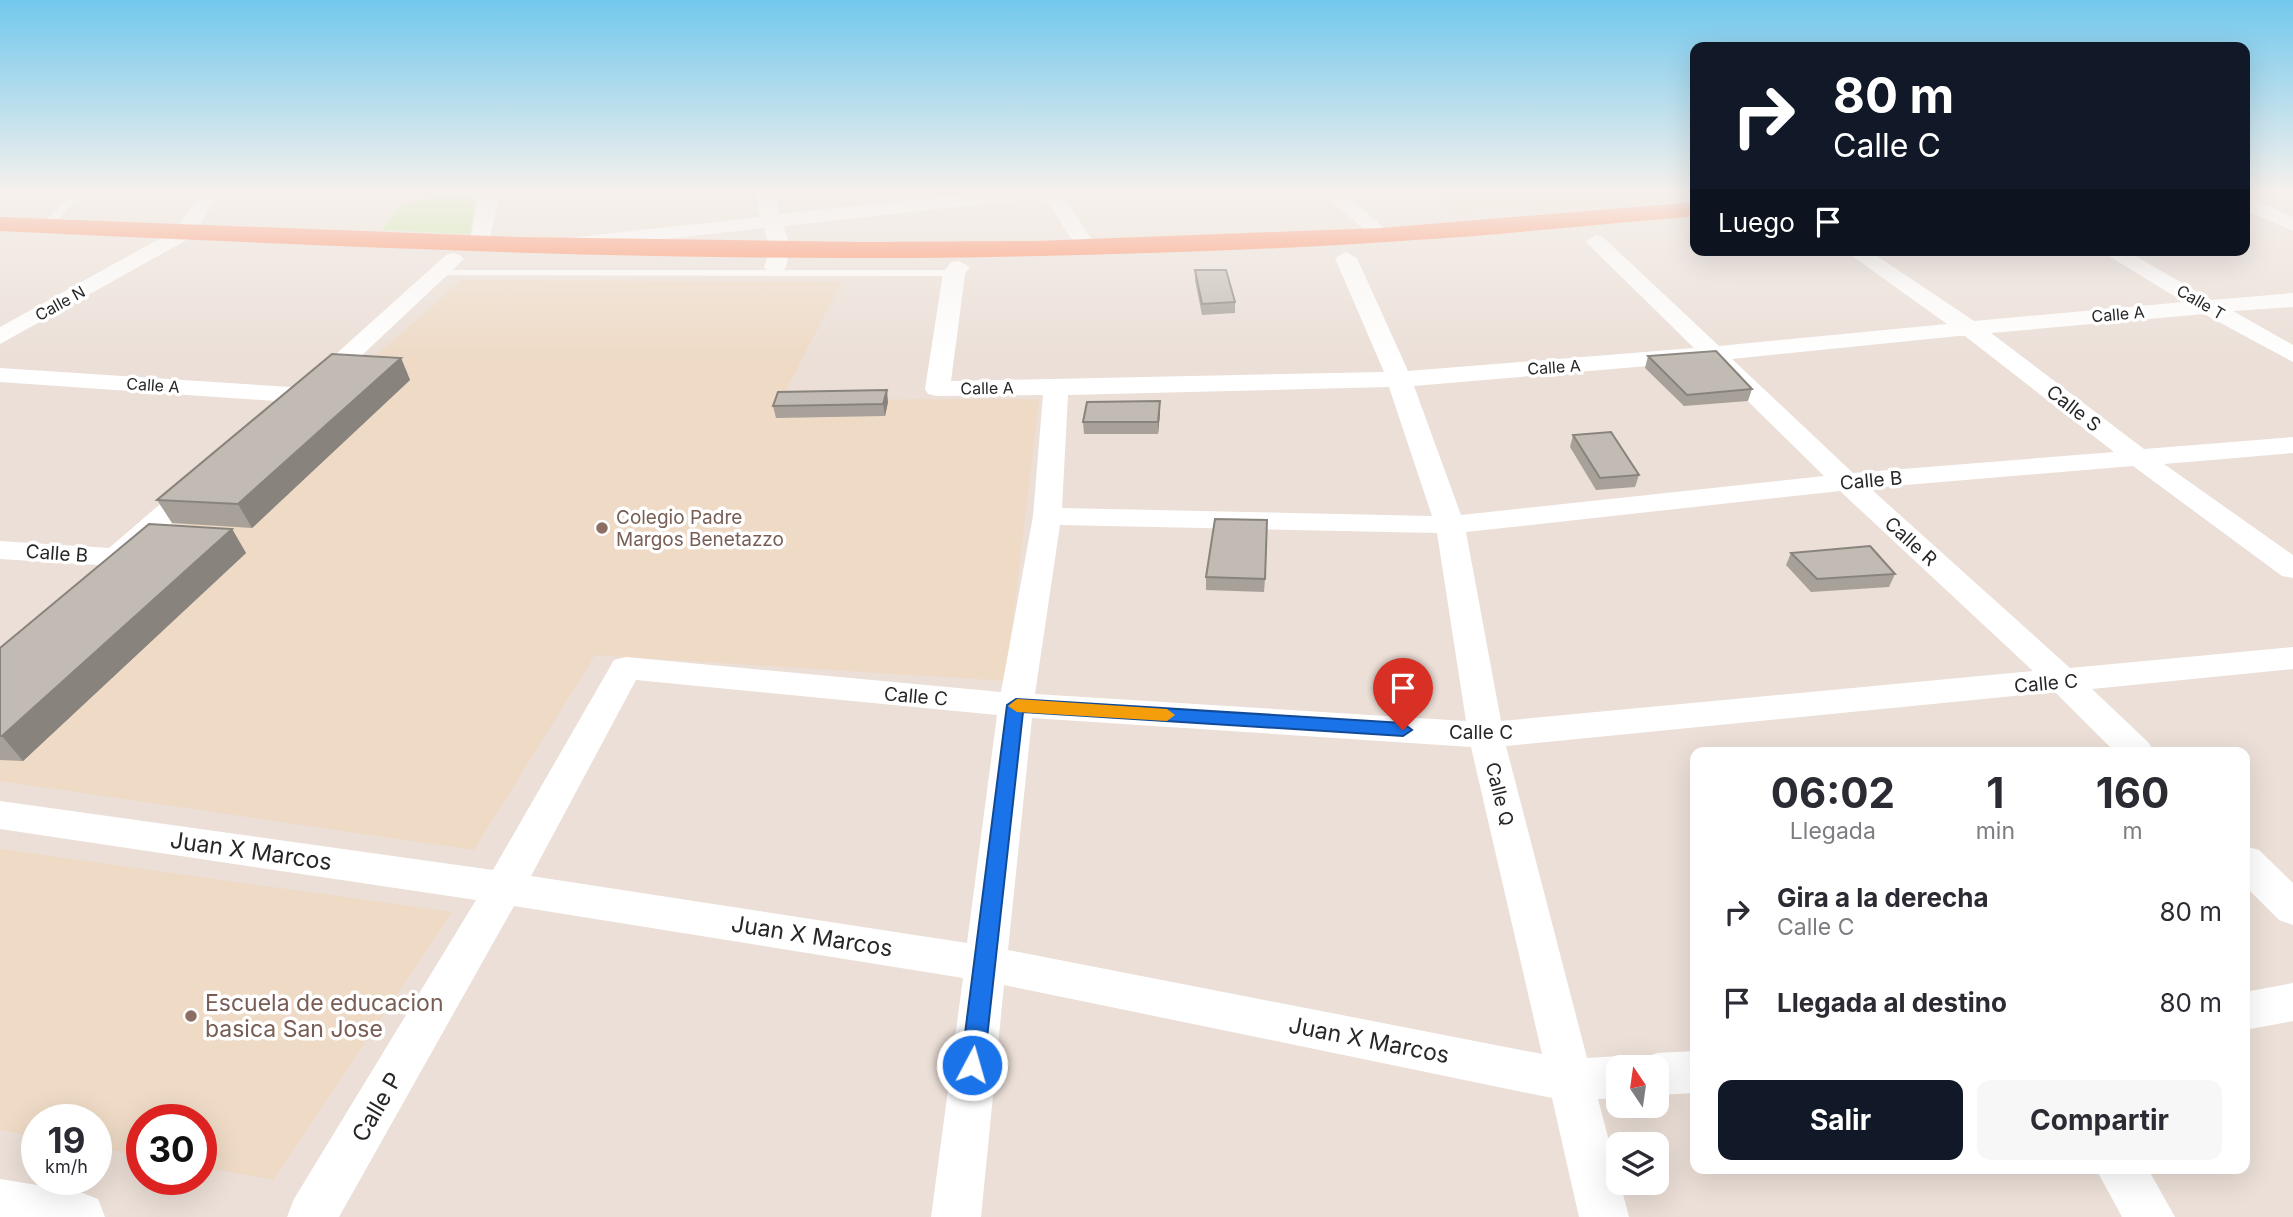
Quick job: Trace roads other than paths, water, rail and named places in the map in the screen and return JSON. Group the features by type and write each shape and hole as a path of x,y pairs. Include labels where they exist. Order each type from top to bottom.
{"highway":[{"path":"135,248 445,266 777,258 1040,248"},
{"path":"579,248 957,270 1346,258 1496,248"}],"street":[{"path":"776,248 777,258"},
{"name":"Calle R","path":"1603,248 1846,482 2064,681 2131,747"},
{"name":"Calle N","path":"0,337 156,249"},
{"name":"Calle S","path":"1863,256 1969,328 2138,457 2293,569"},
{"name":"Calle T","path":"2120,256 2293,355"},
{"name":"Calle Q","path":"1346,258 1399,379 1450,524 1486,735 1604,1217"},
{"path":"274,422 445,266"},
{"name":"Calle A","path":"957,270 937,389 1399,379 1716,354 1969,328 2293,300"},
{"name":"Calle A","path":"0,375 305,395"},
{"path":"956,1217 983,963 1016,705 1047,516 1056,386"},
{"name":"Calle B","path":"1047,516 1450,524 1846,482 2293,445"},
{"path":"83,583 221,467"},
{"name":"Calle B","path":"0,550 115,557"},
{"name":"Calle C","path":"504,888 626,668 1016,705 1486,735 2293,658"},
{"name":"Juan X Marcos","path":"0,815 504,888 983,963 1569,1080 1606,1078"},
{"path":"2250,866 2293,908"},
{"name":"Calle P","path":"312,1217 504,888"},
{"path":"2250,1010 2293,1002"},
{"path":"1670,1073 1690,1072"},
{"path":"2123,1174 2150,1217"},
{"path":"0,1204 80,1217"}],"lane":[{"path":"445,266 957,270"}],"place":[{"name":"Colegio Padre Margos Benetazzo","path":"602,528"},
{"name":"Escuela de educacion basica San Jose","path":"191,1016"}]}
